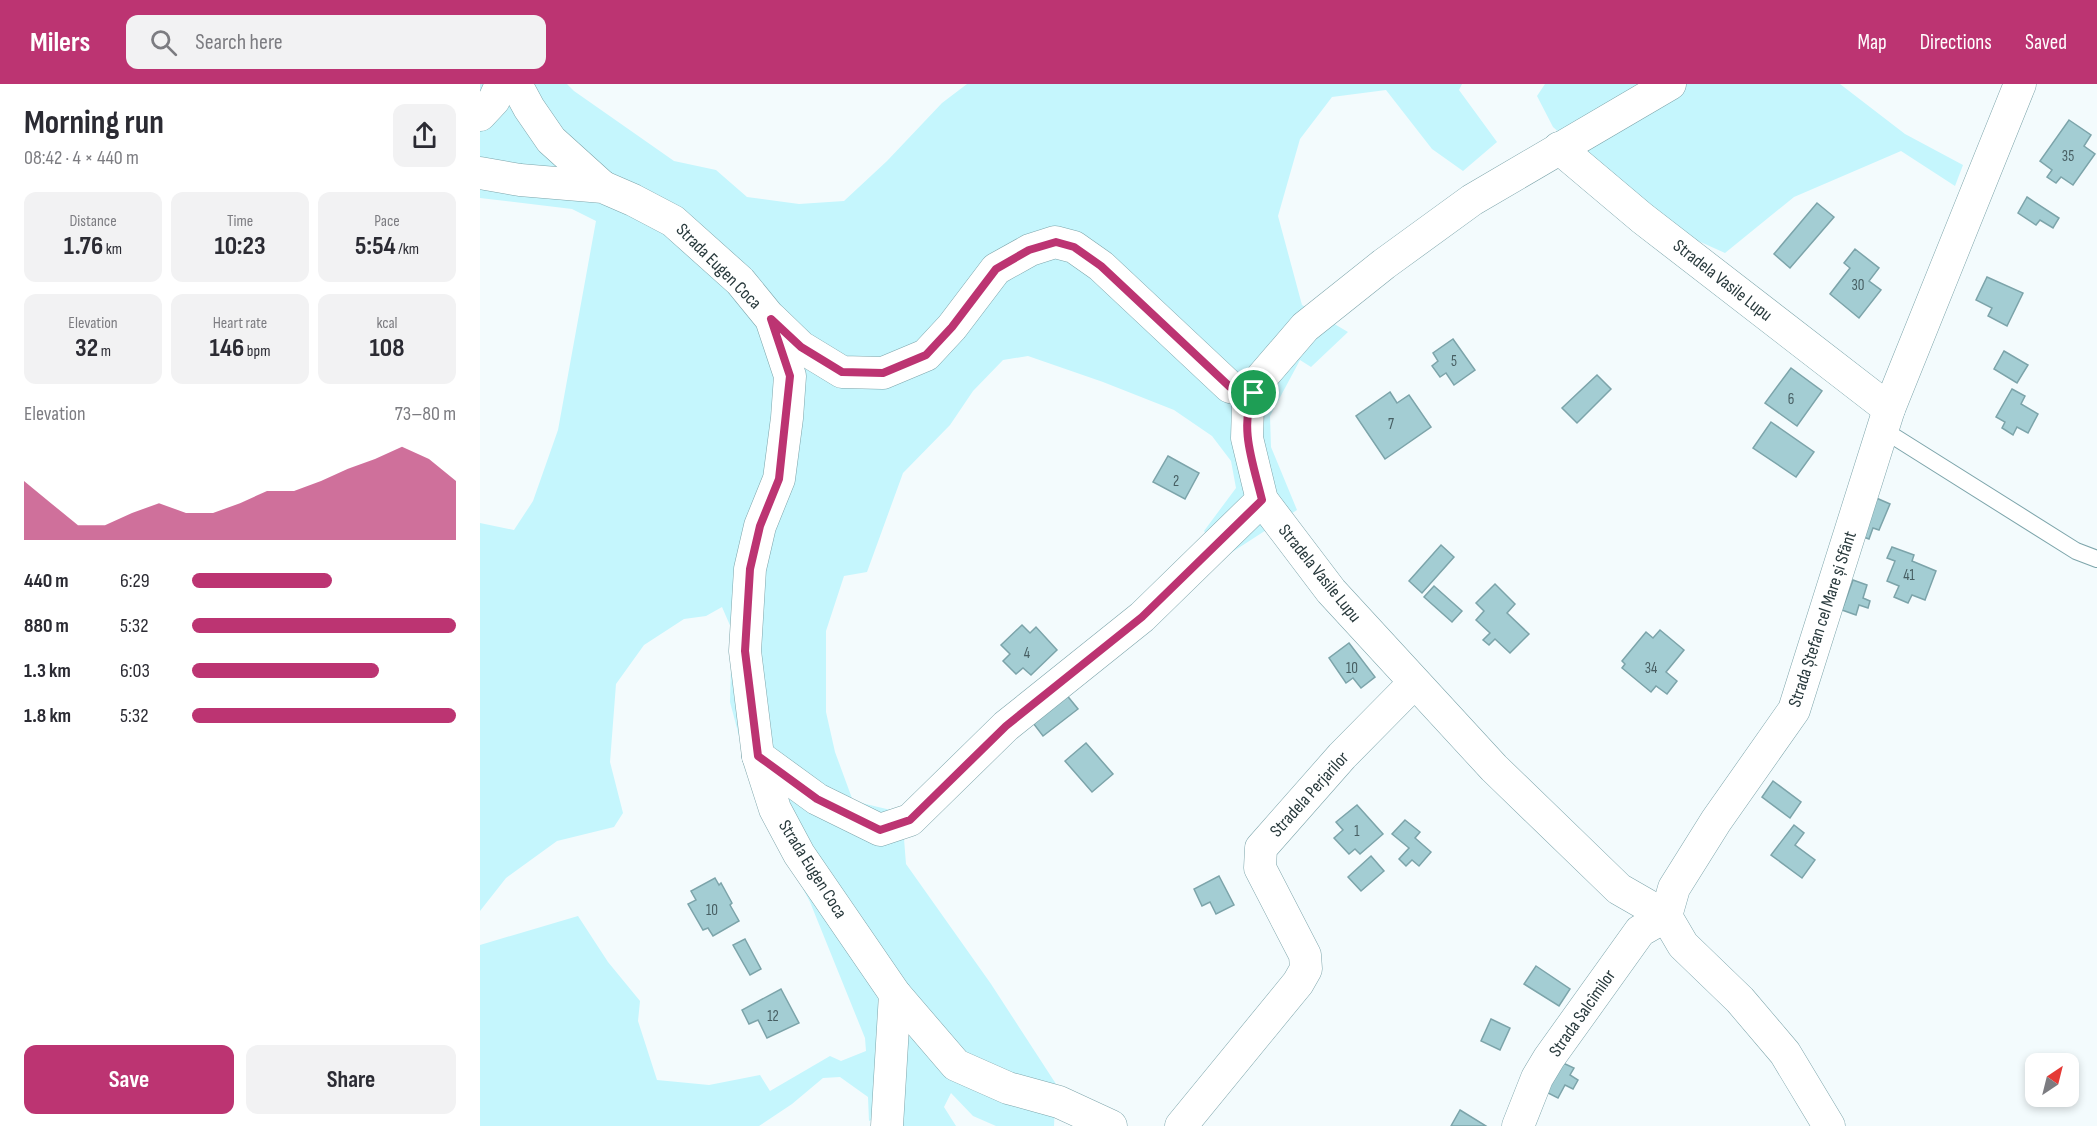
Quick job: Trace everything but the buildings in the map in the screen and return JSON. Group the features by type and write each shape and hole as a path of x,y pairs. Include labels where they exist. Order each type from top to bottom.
{"street":[{"path":"480,115 494,100 501,84"},
{"path":"516,84 551,140 603,187"},
{"name":"Stradela Vasile Lupu","path":"1666,916 1619,889 1494,768 1331,591 1262,500 1247,438 1248,406 1262,377 1305,327 1384,264 1472,200 1670,84"},
{"name":"Strada Ștefan cel Mare și Sfânt","path":"1666,916 1674,888 1704,840 1794,710 1886,419 2020,84"},
{"name":"Stradela Vasile Lupu","path":"1559,148 1886,419"},
{"name":"Strada Eugen Coca","path":"480,173 520,180 603,187 673,220 740,281 771,319 790,376 779,479 760,526 750,569 745,651 758,756 775,809 799,854 894,994 956,1065 1008,1088 1059,1102 1111,1126"},
{"path":"771,319 801,347 842,372 883,373 926,355 952,327 996,269 1029,250 1056,242 1074,247 1101,266 1230,387 1254,393"},
{"path":"758,756 817,799 880,830 910,820 1006,726 1142,617 1262,500"},
{"name":"Stradela Perjarilor","path":"1181,1126 1298,983 1306,969 1305,955 1260,868 1261,848 1342,756 1414,682"},
{"path":"1666,916 1683,945 1740,1000 1785,1053 1829,1126"},
{"name":"Strada Salcîmilor","path":"1518,1126 1537,1077 1556,1049 1640,931 1666,916"},
{"path":"887,1126 894,994"}],"lane":[{"path":"1886,419 2076,551 2097,559"}],"shaded area":[{"path":"480,84 567,84 674,161 716,170 747,197 799,204 844,201 887,161 942,103 967,84 1462,84 1459,90 1497,142 1463,171 1432,149 1386,90 1332,97 1300,139 1278,216 1302,305 1348,332 1311,367 1300,360 1270,416 1271,447 1297,510 1223,558 1204,531 1236,488 1231,461 1212,436 1174,410 1028,356 1003,360 973,391 950,425 903,473 867,572 844,576 826,631 826,712 835,752 853,801 895,811 904,839 906,864 991,984 1056,1084 1054,1126 996,1126 973,1116 951,1093 944,1107 956,1126 895,1126 894,1111 869,1121 868,1097 840,1077 823,1078 792,1104 759,1126 480,1126 480,945 578,916 608,962 640,1001 638,1021 657,1080 709,1085 760,1075 770,1091 830,1056 841,1061 866,1051 865,1038 810,902 756,800 730,702 732,630 722,607 706,616 684,619 644,645 616,684 610,762 623,813 614,827 557,841 506,878 480,911 480,523 514,530 533,501 558,430 596,221 572,209 480,198"},
{"path":"1545,84 1840,84 1905,134 1963,165 1955,186 1901,151 1794,197 1725,253 1685,235 1553,127 1537,96"}],"route":[{"path":"1056,242 1074,247 1101,266 1202,358 1230,387 1254,393 1248,406 1247,438 1262,500 1142,617 1006,726 910,820 880,830 817,799 758,756 745,651 750,569 760,526 779,479 790,376 771,319 801,347 842,372 883,373 926,355 952,327 996,269 1029,250 1056,242"}]}
